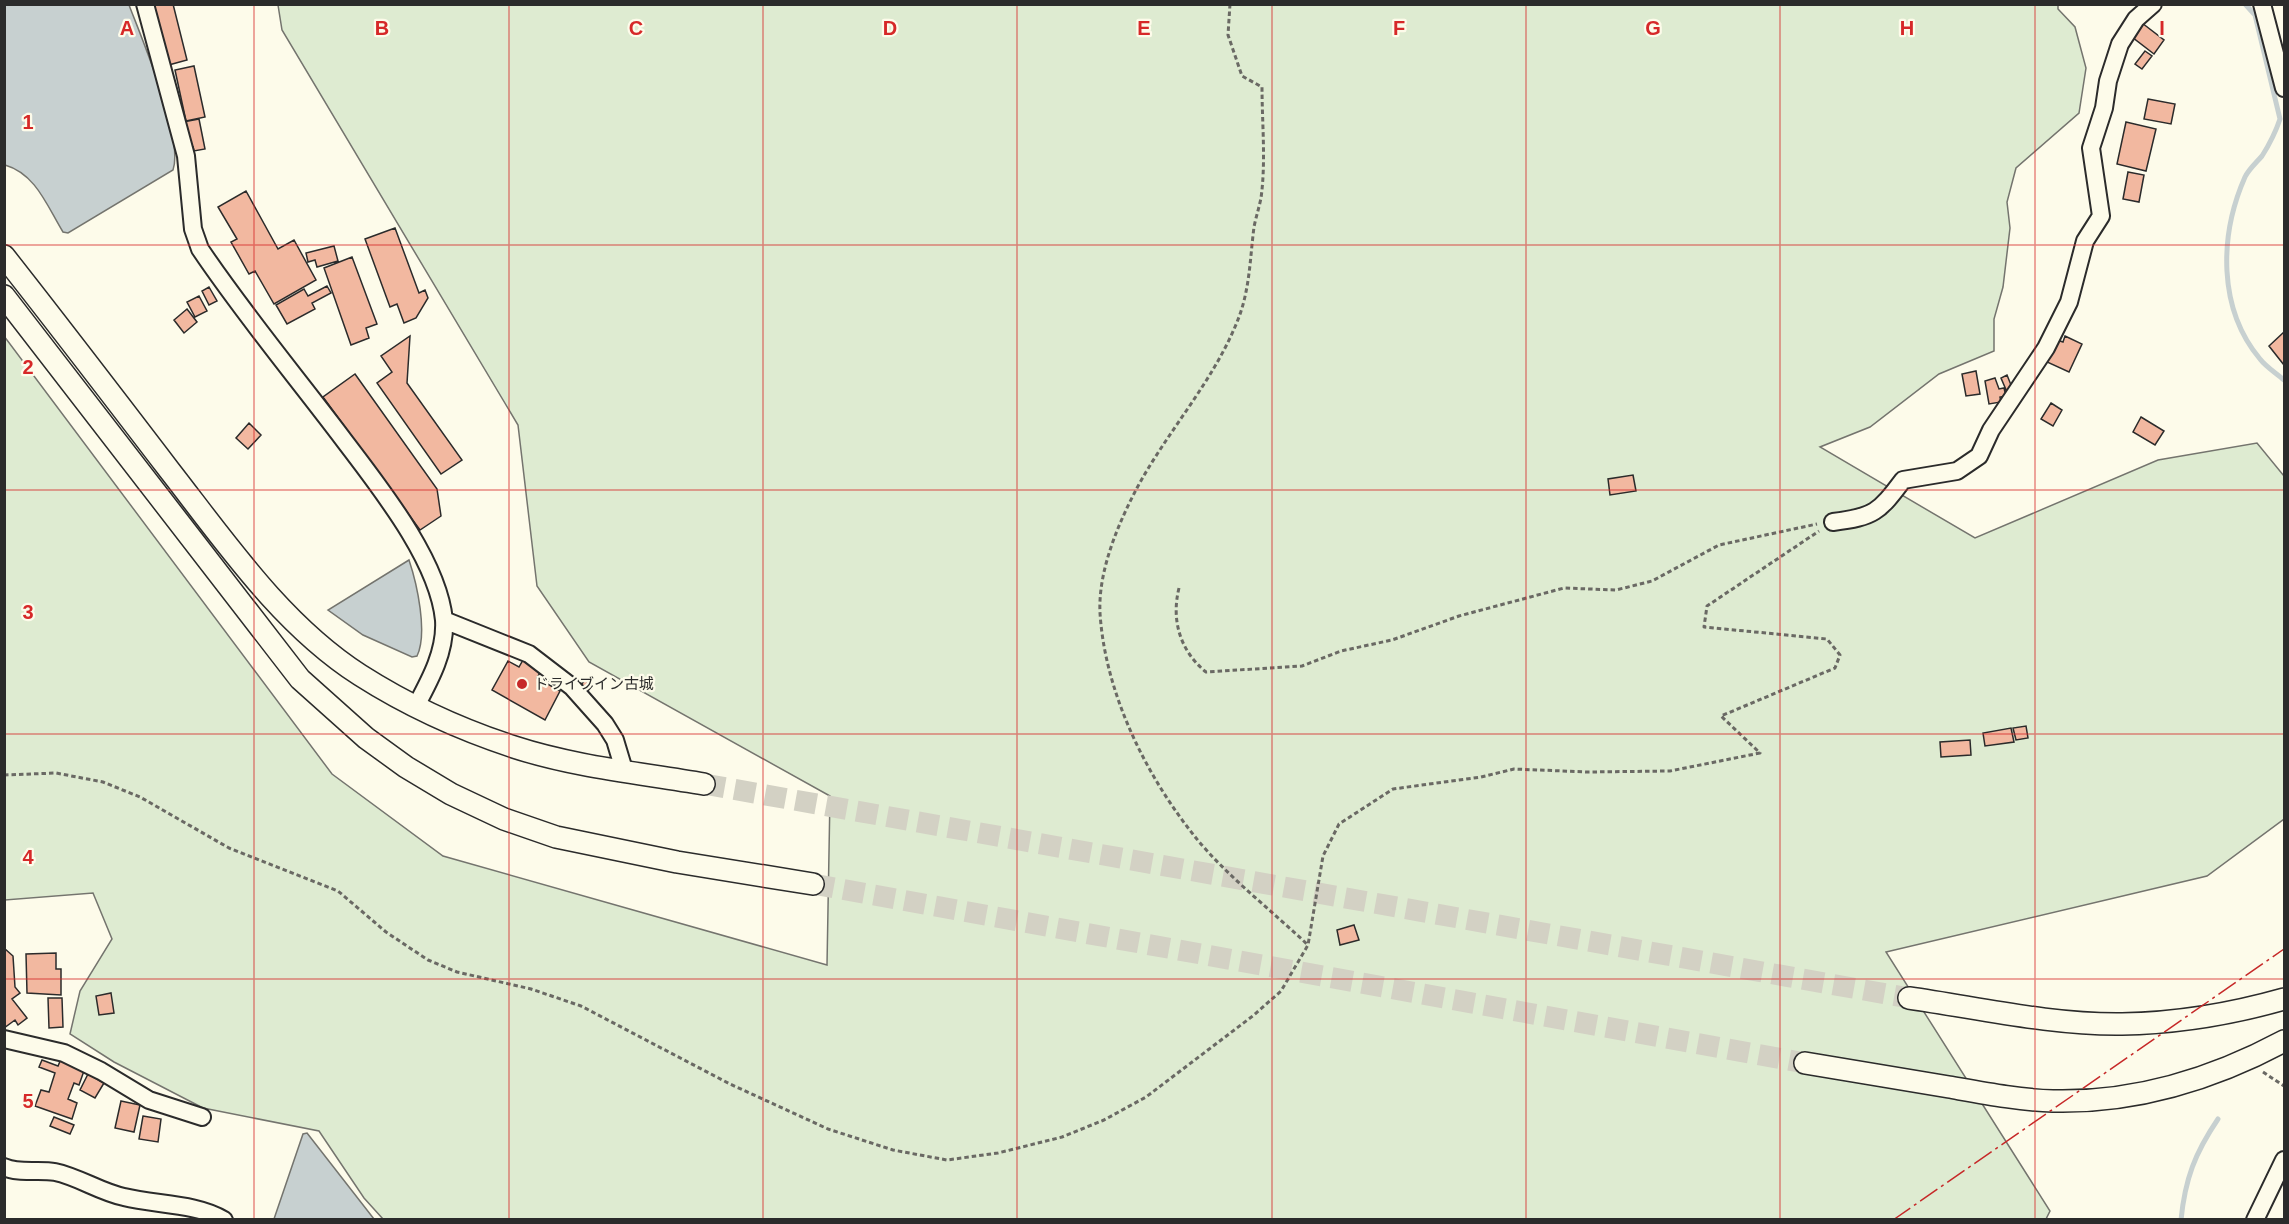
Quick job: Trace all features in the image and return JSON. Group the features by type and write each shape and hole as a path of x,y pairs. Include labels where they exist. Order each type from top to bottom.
{"street":[{"path":"145,4 186,156 193,229 200,249 368,472 424,558 444,620 442,646 432,676 416,706"},
{"path":"1833,522 1861,519 1883,507 1903,480 1957,471 1979,456 1991,430 2046,348 2068,302 2085,241 2101,216 2091,148 2104,108 2108,81 2120,44 2136,19 2153,4"},
{"path":"2262,4 2284,88"},
{"path":"4,256 207,518 273,599 310,634 360,675 416,706 515,747 704,784"},
{"path":"4,296 300,679 330,708 374,744 451,794 504,819 556,837 677,862 813,884"},
{"path":"444,620 529,654 572,687 605,724 615,740 624,770"},
{"path":"1909,998 2048,1018 2121,1024 2206,1018 2284,999"},
{"path":"4,1039 64,1053 101,1071 149,1100 202,1117"},
{"path":"1805,1063 1992,1094 2063,1101 2135,1095 2177,1086 2245,1062 2284,1041"},
{"path":"2255,1220 2284,1160"},
{"path":"4,1167 10,1170 41,1169 68,1175 122,1197 191,1209 215,1215 224,1220"}],"path":[{"path":"1230,4 1228,35 1242,76 1262,87 1261,198 1254,226 1250,280 1240,316 1225,349 1133,497 1115,537 1107,564 1100,611 1106,656 1112,678 1145,762 1197,839 1308,945"},
{"path":"4,776 56,773 103,782 140,797 229,848 338,891 386,932 428,960 457,972 531,989 581,1006 730,1084 828,1129 893,1150 947,1160 998,1153 1062,1137 1104,1120 1146,1097 1254,1016 1281,991 1308,945 1323,856 1339,824 1393,789 1481,777 1514,768 1588,772 1670,771 1760,753 1721,716 1835,668 1840,656 1827,639 1704,627 1707,606 1833,522"},
{"path":"1179,588 1174,607 1178,632 1195,663 1206,672 1302,666 1341,651 1392,640 1459,616 1564,588 1616,590 1652,581 1719,545 1798,526 1833,522"},
{"path":"2262,1071 2284,1086"}],"green space":[{"path":"278,5 2058,5 2058,9 2075,27 2086,68 2079,113 2016,168 2007,202 2010,228 2003,287 1994,319 1994,351 1939,374 1870,427 1820,447 1975,538 2158,460 2257,443 2284,476 2284,819 2207,876 1886,952 2050,1211 2046,1219 383,1219 364,1198 319,1131 203,1108 114,1062 70,1034 80,991 112,939 93,893 5,900 4,336 332,774 443,856 827,965 830,796 589,662 537,586 518,425 282,30"}],"shaded area":[{"path":"5,5 129,5 152,64 167,113 175,155 173,170 68,233 63,232 33,183 16,169 5,165"},
{"path":"409,560 418,595 422,635 417,656 412,657 363,635 328,610"},
{"path":"307,1133 374,1219 274,1219 303,1134"}],"building":[{"path":"149,4 173,4 187,60 165,66"},
{"path":"2142,23 2164,40 2154,54 2132,37"},
{"path":"2145,51 2152,56 2142,69 2135,64"},
{"path":"194,66 205,117 186,121 175,70"},
{"path":"2148,99 2175,104 2171,124 2144,119"},
{"path":"199,119 205,149 194,151 193,147 188,148 183,122"},
{"path":"2126,122 2156,129 2146,171 2117,164"},
{"path":"2128,172 2144,175 2139,202 2123,199"},
{"path":"246,191 278,249 294,240 316,280 274,304 255,271 249,274 231,242 237,239 218,207"},
{"path":"395,228 419,293 425,290 428,298 416,318 404,323 397,304 390,307 365,239"},
{"path":"334,246 338,261 317,267 315,260 308,262 306,253"},
{"path":"352,257 377,324 366,328 369,338 351,345 324,268"},
{"path":"327,286 331,293 312,303 315,309 287,324 276,305 304,289 308,296"},
{"path":"209,287 217,301 209,305 202,291"},
{"path":"199,296 207,311 195,317 187,302"},
{"path":"187,309 197,322 184,333 174,320"},
{"path":"2284,332 2284,365 2269,346"},
{"path":"410,336 407,383 462,460 441,474 377,383 392,372 381,356"},
{"path":"2065,336 2082,344 2069,372 2047,362 2057,340 2063,342"},
{"path":"1976,371 1980,394 1966,396 1962,374"},
{"path":"355,374 437,489 441,516 420,530 323,397"},
{"path":"2007,375 2013,390 2007,392 2001,378"},
{"path":"1995,378 1999,389 2004,388 2006,396 2000,397 2001,402 1989,404 1985,381"},
{"path":"2051,403 2062,410 2053,426 2041,419"},
{"path":"2141,417 2164,431 2155,445 2133,432"},
{"path":"249,423 261,435 248,449 236,438"},
{"path":"1633,475 1636,491 1610,495 1608,479"},
{"name":"ドライブイン古城","path":"523,660 541,671 537,678 560,691 545,720 492,690 508,661 519,667"},
{"path":"585,680 592,686 587,692 580,686"},
{"path":"2026,726 2028,738 2016,740 2013,728"},
{"path":"2011,728 2014,742 1985,746 1983,733"},
{"path":"1970,740 1971,755 1941,757 1940,742"},
{"path":"1354,925 1359,940 1340,945 1337,930"},
{"path":"4,948 13,956 15,987 20,993 12,999 27,1018 18,1025 15,1020 4,1028"},
{"path":"56,953 56,969 61,969 61,995 27,993 26,954"},
{"path":"111,993 114,1013 99,1015 96,996"},
{"path":"48,998 62,998 63,1027 49,1028"},
{"path":"61,1059 85,1068 79,1085 74,1083 68,1099 77,1103 72,1119 35,1106 41,1090 49,1092 55,1073 39,1067 42,1060 58,1066"},
{"path":"88,1074 104,1083 95,1098 80,1090"},
{"path":"121,1101 140,1105 134,1132 115,1128"},
{"path":"143,1116 161,1119 158,1142 139,1139"},
{"path":"54,1117 74,1125 70,1134 50,1126"}],"waterway":[{"path":"2245,4 2255,15 2280,119 2265,152 2248,171 2236,200 2230,223 2227,271 2236,318 2246,339 2262,362 2284,380"},
{"path":"2181,1220 2192,1167 2218,1119"}],"tunnel":[{"path":"704,784 1909,998"},
{"path":"813,884 1805,1063"}],"power":[{"path":"1893,1220 2284,949"}],"place":[{"name":"ドライブイン古城","path":"522,684"}]}
